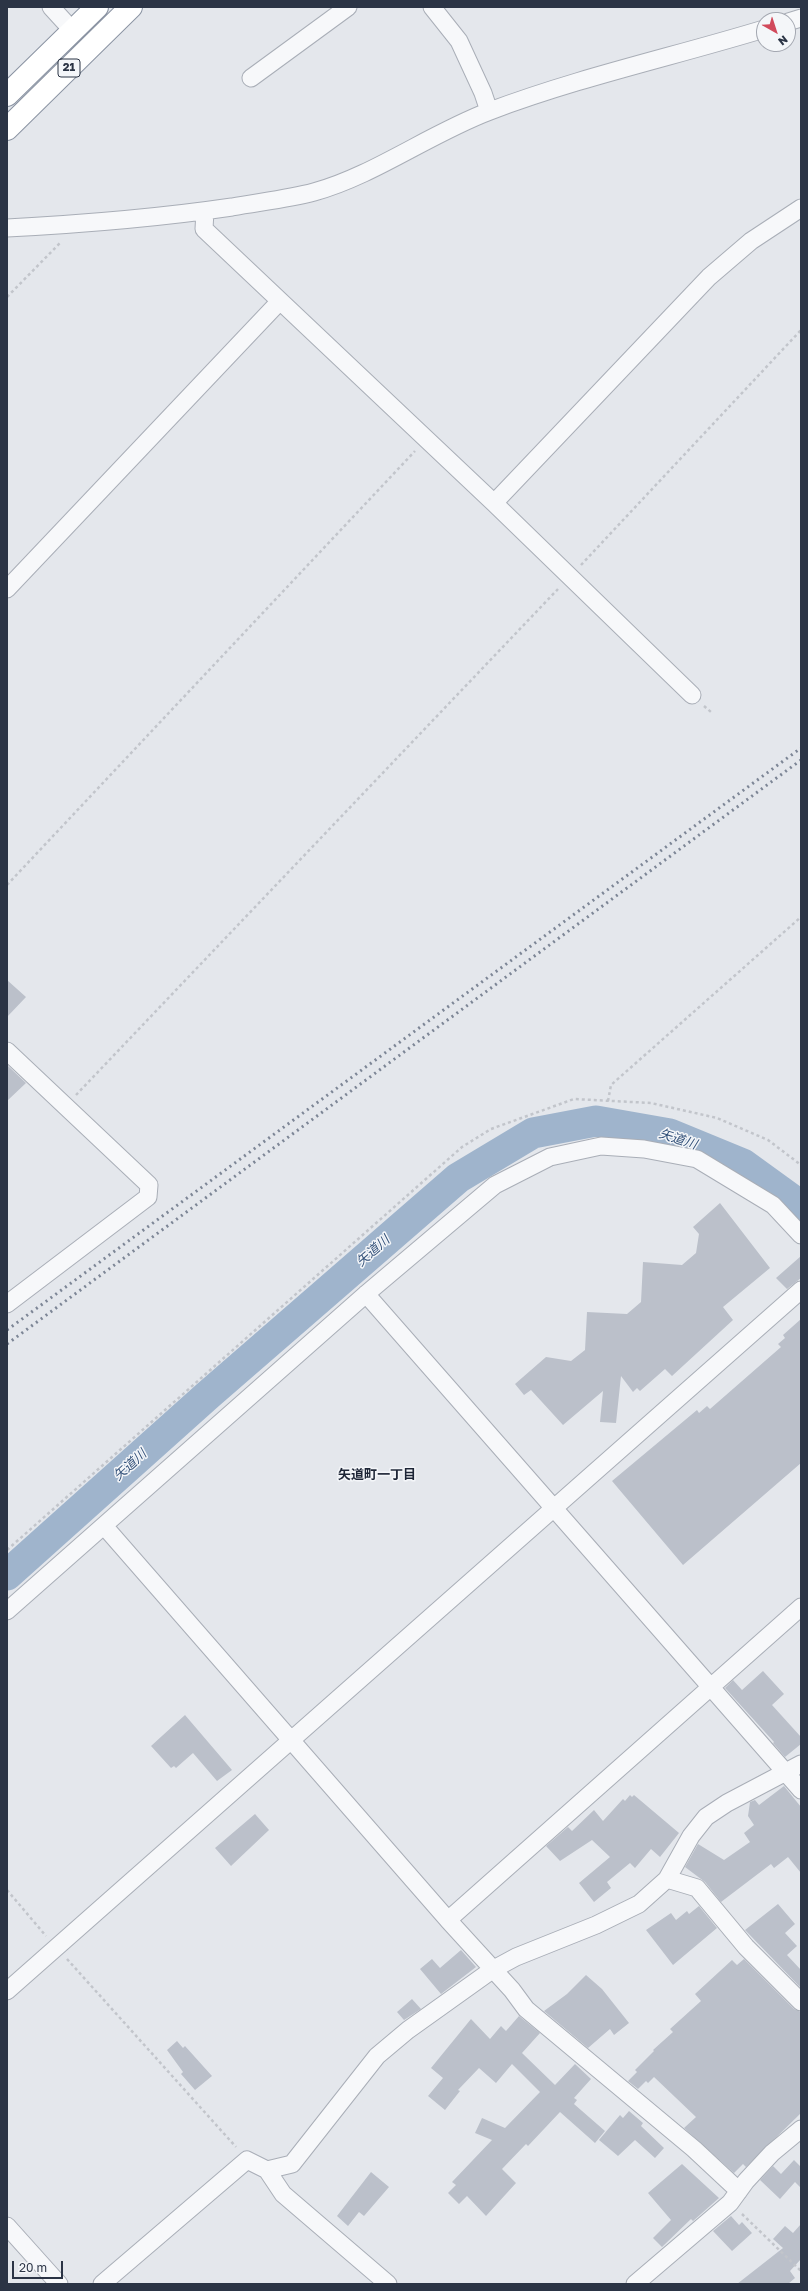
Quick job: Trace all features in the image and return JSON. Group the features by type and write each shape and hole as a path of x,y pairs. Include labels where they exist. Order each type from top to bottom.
{"highway":[{"name":"21","path":"7,95 97,7"},
{"name":"21","path":"7,129 130,7"},
{"name":"21","path":"7,88 38,64"}],"street":[{"path":"51,7 72,30"},
{"path":"251,78 348,7"},
{"path":"432,7 459,41 483,93 489,111"},
{"path":"7,228 78,224 197,212 314,192 353,178 430,138 489,111 585,78 756,31"},
{"path":"494,502 709,277 751,241 801,208"},
{"path":"197,212 204,229 494,502 569,577 692,695"},
{"path":"7,589 280,301"},
{"path":"7,1051 149,1185 148,1198 7,1304"},
{"path":"7,1611 366,1294 495,1185 550,1157 601,1146 644,1149 697,1158 773,1205 801,1235"},
{"path":"7,1991 801,1290"},
{"path":"366,1294 712,1687 794,1769 801,1790"},
{"path":"105,1526 448,1920 492,1970 512,1990 526,2010 694,2149 735,2197"},
{"path":"448,1920 801,1607"},
{"path":"266,2170 292,2164 377,2056 408,2030 492,1970 516,1957 596,1925 639,1904 667,1879 691,1836 706,1817 728,1803 794,1769"},
{"path":"667,1879 697,1888 746,1946 801,2002"},
{"path":"635,2284 735,2197 772,2153 801,2129"},
{"path":"102,2284 246,2160 266,2170 283,2194 388,2284"},
{"path":"7,2226 59,2284"}],"path":[{"path":"7,298 78,224"},
{"path":"65,1106 569,577 801,330"},
{"path":"7,885 426,439"},
{"path":"608,1101 611,1085 801,917"},
{"path":"7,1890 246,2160"},
{"path":"735,2197 801,2271"}],"building":[{"path":"7,980 26,997 7,1017"},
{"path":"7,1065 26,1083 7,1101"},
{"path":"720,1203 770,1268 723,1307 733,1320 672,1376 665,1369 640,1391 637,1388 633,1392 621,1376 616,1423 600,1422 603,1391 563,1425 531,1390 524,1395 515,1384 546,1357 571,1361 585,1350 587,1312 627,1314 641,1302 643,1262 682,1265 696,1253 699,1234 693,1227"},
{"path":"801,1256 801,1278 787,1289 776,1278"},
{"path":"801,1319 801,1463 683,1565 612,1481 697,1410 699,1413 707,1406 710,1409 781,1347 778,1344 785,1338 783,1335"},
{"path":"763,1671 784,1694 772,1705 801,1737 801,1744 785,1757 773,1743 774,1742 725,1688 733,1680 742,1690"},
{"path":"185,1715 232,1770 217,1781 193,1753 176,1768 174,1766 171,1768 151,1746"},
{"path":"784,1786 801,1807 801,1873 788,1857 774,1868 771,1864 721,1902 705,1882 685,1867 698,1844 724,1860 750,1842 744,1833 754,1825 748,1816 750,1802 755,1800 759,1805"},
{"path":"630,1795 632,1797 634,1795 679,1833 660,1857 651,1849 635,1868 630,1863 607,1882 611,1888 594,1902 579,1883 610,1857 592,1840 560,1861 546,1846 568,1827 572,1831 594,1810 603,1821 623,1799 625,1801"},
{"path":"255,1814 269,1830 231,1866 215,1848"},
{"path":"778,1904 795,1924 785,1933 797,1946 787,1955 801,1970 801,1988 745,1930"},
{"path":"699,1906 717,1928 673,1965 646,1930 671,1913 676,1920 687,1911 689,1914"},
{"path":"461,1950 476,1967 441,1994 420,1969 432,1959 440,1968"},
{"path":"744,1959 794,2009 801,2012 801,2113 746,2167 743,2164 734,2173 684,2128 696,2117 654,2077 648,2083 646,2081 638,2089 628,2081 637,2072 635,2070 654,2051 653,2050 673,2032 670,2029 701,2001 695,1994 732,1960 737,1965"},
{"path":"586,1975 602,1989 629,2023 614,2035 610,2029 588,2048 544,2011 567,1994"},
{"path":"412,1999 421,2009 404,2020 397,2012"},
{"path":"519,2016 540,2033 522,2053 555,2085 575,2064 591,2079 574,2098 577,2100 574,2104 605,2131 595,2143 560,2112 528,2146 526,2144 502,2169 516,2183 486,2216 467,2196 459,2204 448,2193 456,2185 452,2182 492,2140 475,2133 482,2118 505,2128 540,2092 512,2064 496,2083 479,2068 458,2090 460,2091 445,2110 428,2096 443,2078 431,2068 471,2019 490,2039 501,2026 506,2031"},
{"path":"177,2041 183,2048 185,2046 212,2076 195,2090 181,2074 183,2072 167,2050"},
{"path":"629,2111 643,2123 641,2126 664,2148 655,2158 635,2140 618,2156 599,2140 620,2115 623,2118"},
{"path":"794,2160 801,2167 801,2188 795,2182 780,2199 760,2180 773,2166 781,2174"},
{"path":"682,2164 719,2198 693,2221 691,2219 662,2247 653,2238 671,2220 648,2193"},
{"path":"371,2172 389,2187 364,2216 359,2212 348,2226 337,2216"},
{"path":"731,2216 739,2225 742,2222 752,2233 732,2251 713,2231"},
{"path":"801,2224 801,2259 790,2271 795,2278 788,2284 737,2284 783,2248 773,2239 785,2226 793,2233"}],"waterway":[{"name":"矢道川","path":"7,1575 208,1395 458,1178 533,1133 596,1121 670,1134 743,1164 801,1206"}],"railway":[{"path":"7,1330 801,748"},
{"path":"7,1344 801,760"}],"district":[{"name":"矢道町一丁目","path":"377,1475"}]}
